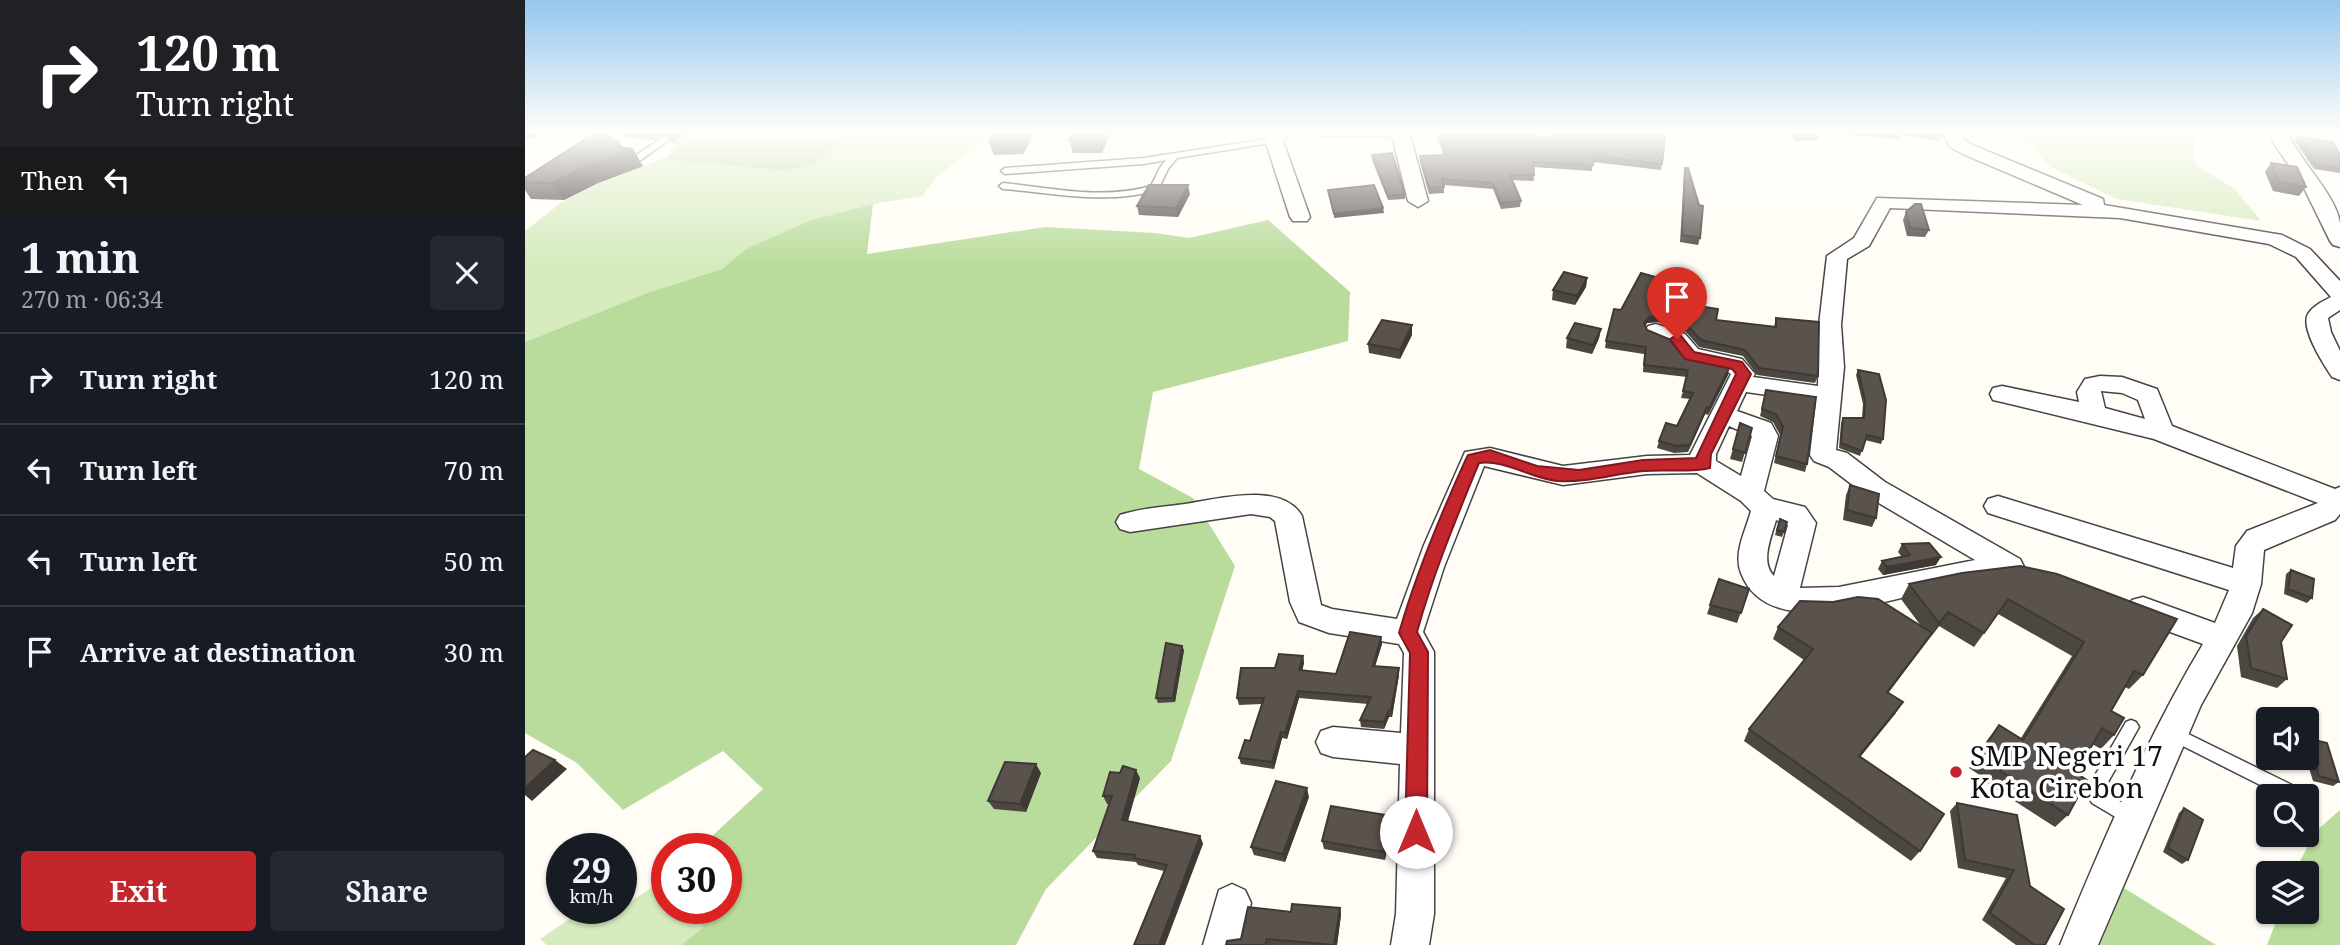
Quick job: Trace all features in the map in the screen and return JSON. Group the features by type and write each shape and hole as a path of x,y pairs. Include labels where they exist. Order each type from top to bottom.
{"street":[{"path":"1289,175 1300,217"},
{"path":"1411,175 1418,201"},
{"path":"2028,175 2120,212"},
{"path":"2304,175 2340,241"},
{"path":"2010,567 1876,489 1838,460 1823,455 1832,367 1831,314 1837,256 1862,242 1884,201 2120,212 2286,242 2304,253 2340,294"},
{"path":"2340,301 2317,317 2319,336 2340,372"},
{"path":"1655,331 1677,339 1690,355 1737,365 1743,374 1703,454 1704,464 1758,501 1795,514 1802,523 1784,596"},
{"path":"2094,414 2089,392 2093,385 2102,382 2131,387 2148,395 2162,432"},
{"path":"1739,383 1829,396"},
{"path":"2002,394 2162,432 2339,499 2325,513 2257,539 2250,546 2246,584 2237,613 2188,698 2079,945"},
{"path":"1723,415 1752,423 1762,429 1765,436 1752,557 1755,573 1763,585 1784,596 1805,601 1827,600 1952,574 2010,567 2040,572"},
{"path":"1410,945 1415,914 1419,652 1408,633 1439,541 1473,459 1490,456 1557,475 1579,475 1643,465 1704,464"},
{"path":"1130,522 1251,504 1277,508 1288,516 1305,602 1310,613 1329,621 1408,633"},
{"path":"1998,506 2246,584"},
{"path":"2112,598 2223,639"},
{"path":"1333,742 1417,750"},
{"path":"1222,945 1232,903"}],"lane":[{"path":"1003,186 1056,193 1108,194 1155,188 1161,175"},
{"path":"2131,727 2094,791 2098,798 2133,820"},
{"path":"2173,734 2274,784"}],"green space":[{"path":"619,175 938,175 922,196 873,204 746,249 722,269 647,293 525,342 525,231 562,202"},
{"path":"2068,175 2212,175 2235,189 2261,221 2117,199"},
{"path":"873,204 867,254 1045,227 1155,233 1189,238 1268,220 1350,292 1348,341 1153,392 1139,469 1193,498 1235,566 1171,761 1046,889 1016,945 681,945 704,927 701,924 742,924 742,833 715,833 763,789 723,751 623,810 577,763 525,733 525,342 647,293 722,269 746,249 809,221"},
{"path":"2340,810 2340,945 2267,945 2275,924 2319,924 2319,861 2300,861 2307,847 2319,847 2319,828"},
{"path":"651,888 651,924 702,924 705,927 681,945 547,945 540,939 562,924 637,924 637,897"},
{"path":"2124,888 2216,945 2100,945"}],"building":[{"path":"530,175 568,175 552,183 525,182 525,178"},
{"path":"1380,175 1399,175 1405,194 1388,196"},
{"path":"1425,175 1510,175 1521,201 1501,203 1493,183 1442,179 1444,187 1429,188"},
{"path":"1685,175 1690,175 1699,205 1703,206 1700,238 1682,235"},
{"path":"2276,175 2301,175 2306,187 2279,182"},
{"path":"1149,185 1188,185 1176,208 1137,206"},
{"path":"1374,185 1383,208 1334,214 1328,190"},
{"path":"1915,204 1921,204 1929,230 1910,228 1906,212"},
{"path":"1564,272 1587,278 1577,296 1553,290"},
{"path":"1641,273 1666,280 1658,294 1693,301 1692,305 1718,309 1716,320 1776,327 1776,318 1819,322 1818,376 1759,368 1745,350 1701,340 1687,325 1658,315 1649,317 1644,323 1647,330 1669,339 1682,355 1720,363 1729,368 1690,445 1676,446 1659,441 1666,423 1677,426 1693,393 1683,391 1688,370 1644,365 1646,347 1606,341 1614,309 1621,310"},
{"path":"1382,320 1412,325 1400,350 1368,344"},
{"path":"1575,323 1601,329 1593,345 1567,338"},
{"path":"1858,370 1879,374 1886,400 1883,439 1867,435 1862,451 1841,443 1843,418 1864,418 1865,400"},
{"path":"1766,390 1816,397 1807,464 1776,456 1783,427 1776,414 1762,409"},
{"path":"1740,423 1752,428 1745,453 1733,449"},
{"path":"1850,485 1879,494 1876,518 1847,510"},
{"path":"1780,519 1787,522 1784,532 1777,530"},
{"path":"1929,543 1941,557 1887,567 1882,561 1910,555 1902,544"},
{"path":"2020,566 2057,574 2177,619 2143,675 2134,671 2111,711 2124,718 2114,735 2102,728 2076,773 2087,780 2068,815 1990,764 1992,762 1980,754 1999,725 2023,740 2084,642 2008,599 1984,633 1948,612 1939,623 1909,584 1962,573"},
{"path":"2291,570 2314,579 2312,598 2288,589"},
{"path":"1719,579 1749,589 1741,613 1710,605"},
{"path":"1858,597 1878,599 1932,633 1887,692 1903,702 1859,756 1944,814 1920,851 1749,729 1813,649 1778,627 1800,601 1833,602"},
{"path":"2263,609 2292,625 2281,642 2287,679 2251,668 2246,636"},
{"path":"1350,632 1381,637 1373,666 1399,668 1391,710 1384,722 1360,720 1371,697 1298,691 1285,733 1281,732 1272,762 1239,758 1245,740 1250,741 1264,698 1237,698 1241,668 1275,668 1279,654 1303,656 1299,670 1336,674"},
{"path":"1166,643 1182,646 1173,698 1156,698"},
{"path":"2319,741 2327,743 2339,782 2319,776"},
{"path":"533,750 555,760 525,788 525,757"},
{"path":"1005,762 1036,764 1020,804 988,801"},
{"path":"1123,766 1136,770 1122,820 1200,836 1159,945 1134,945 1167,865 1134,858 1135,855 1093,851 1112,796 1103,796 1110,772 1120,773"},
{"path":"1276,781 1307,788 1283,854 1251,847"},
{"path":"1957,803 2017,815 2030,886 2064,909 2045,945 2035,945 1990,913 2014,870 1965,860"},
{"path":"1331,806 1392,816 1384,852 1322,841"},
{"path":"2184,808 2203,820 2188,860 2168,848"},
{"path":"1292,904 1340,908 1334,945 1267,939 1265,945 1226,945 1227,941 1241,939 1248,907 1291,912"}],"place":[{"name":"SMP Negeri 17 Kota Cirebon","path":"1956,772"}],"route":[{"path":"1416,832 1419,652 1408,633 1419,592 1473,459 1490,456 1557,475 1579,475 1643,465 1704,464 1703,454 1743,374 1737,365 1686,353 1677,339"}]}
